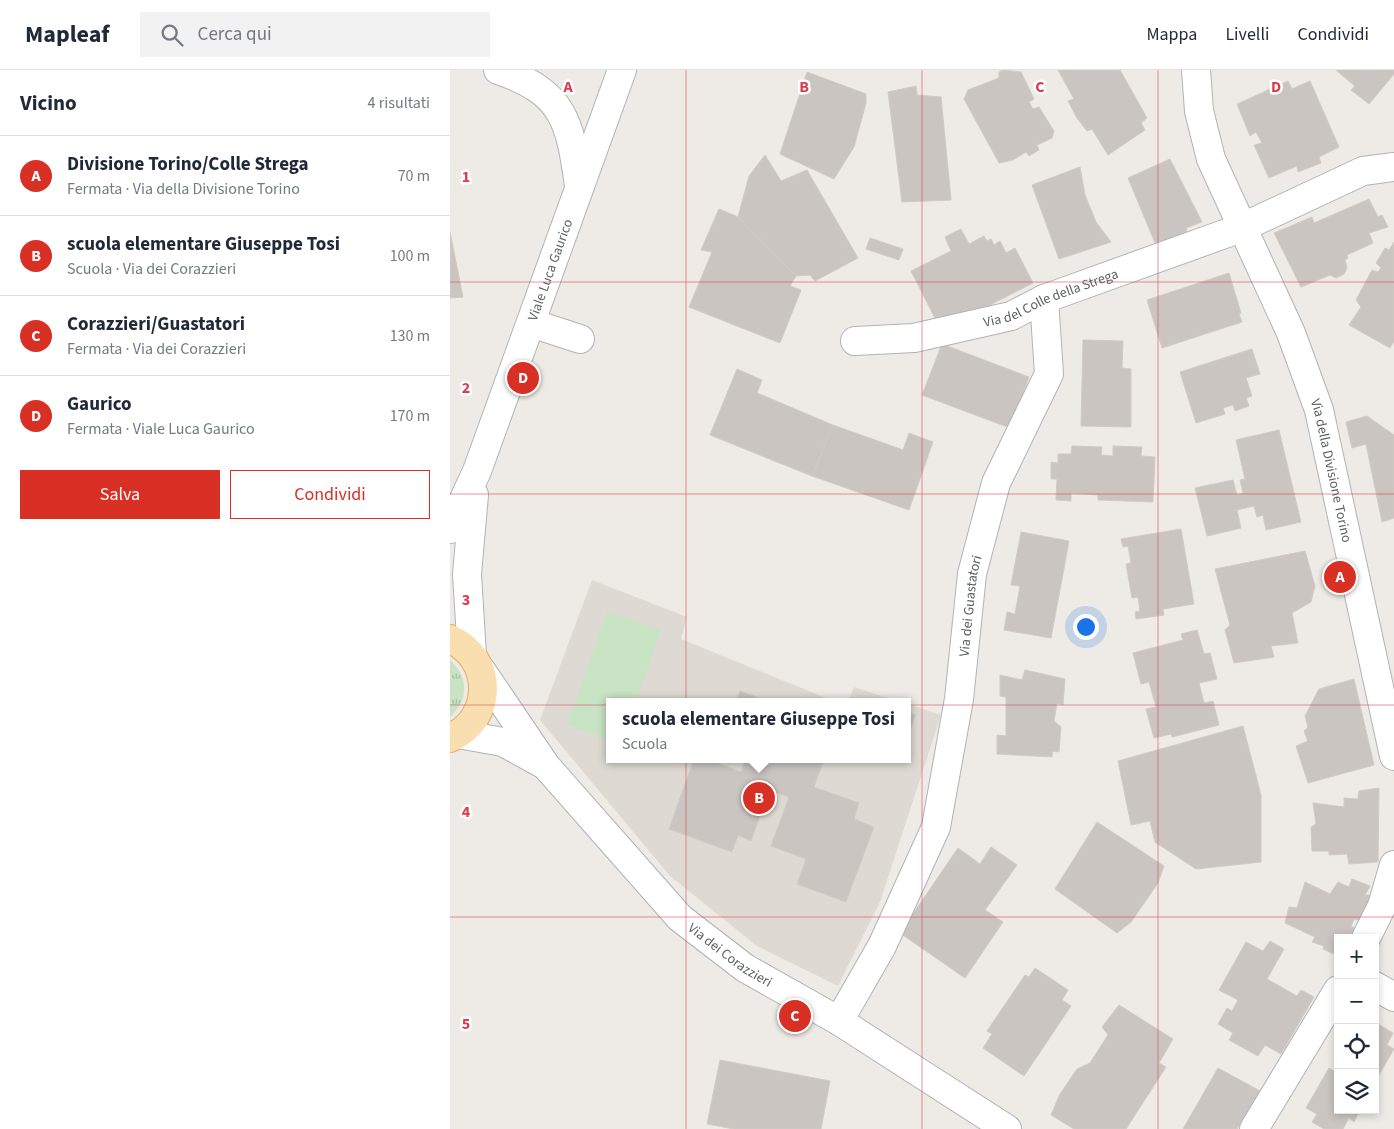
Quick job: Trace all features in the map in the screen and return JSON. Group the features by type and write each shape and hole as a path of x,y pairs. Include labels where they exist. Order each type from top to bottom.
{"main road":[{"path":"450,639 462,645 476,663 484,682 482,704 473,721 454,736"}],"street":[{"path":"498,70 530,82 540,88 556,105 574,149 580,188"},
{"name":"Viale Luca Gaurico","path":"450,529 477,472 622,70"},
{"name":"Via della Divisione Torino","path":"1196,70 1199,111 1207,146 1241,228 1291,332 1322,418 1394,756"},
{"path":"1241,228 1363,172 1394,167"},
{"name":"Via del Colle della Strega","path":"855,341 914,338 1011,316 1044,299 1241,228"},
{"name":"Via dei Guastatori","path":"839,1021 882,946 936,827 959,699 974,565 996,483 1048,374 1044,299"},
{"path":"530,323 580,339"},
{"name":"Viale Luca Gaurico","path":"476,663 467,556 477,472"},
{"name":"Via dei Corazzieri","path":"476,663 546,766 680,918 745,968 839,1021 1007,1129"},
{"name":"Via dei Corazzieri","path":"454,736 502,742 546,766"},
{"path":"1368,934 1382,906 1394,866"},
{"path":"1379,988 1394,997"},
{"path":"1254,1129 1334,997"}],"shaded area":[{"path":"592,580 687,617 681,639 826,698 606,698 606,763 911,763 911,705 941,715 880,902 838,986 757,946 670,876 540,720"},
{"path":"854,687 888,698 850,698"}],"green space":[{"path":"607,611 661,630 637,698 606,698 606,739 567,725"},
{"path":"450,660 461,674 464,688 461,703 450,717"}],"building":[{"path":"1003,70 1021,72 1034,99 1029,102 1033,109 1039,107 1054,131 1052,138 1037,145 1039,150 1029,156 1026,152 1013,160 999,163 964,99 968,90 999,78 999,72"},
{"path":"1058,70 1120,70 1147,118 1141,123 1145,130 1108,155 1092,129 1087,131 1077,118 1068,101 1074,99"},
{"path":"1336,70 1394,70 1394,74 1369,104 1351,90 1355,86"},
{"path":"807,72 866,94 866,103 854,147 834,179 780,154"},
{"path":"1288,81 1292,89 1310,81 1339,147 1319,157 1321,163 1298,172 1297,166 1269,178 1254,145 1262,143 1256,132 1250,136 1237,104"},
{"path":"916,86 917,95 941,97 951,200 902,202 888,92"},
{"path":"765,155 781,181 807,170 858,258 815,281 810,275 796,276 738,217 749,176"},
{"path":"1170,159 1202,222 1186,228 1188,236 1158,250 1128,178"},
{"path":"1080,167 1085,195 1096,222 1111,242 1059,259 1032,185"},
{"path":"1369,199 1378,217 1382,215 1388,227 1369,233 1373,243 1347,255 1348,258 1345,260 1347,268 1344,274 1336,278 1330,275 1301,287 1274,233 1312,217 1314,223"},
{"path":"719,209 738,217 796,276 790,286 801,290 780,343 689,307 712,252 701,250"},
{"path":"961,229 969,244 984,236 987,241 991,239 994,245 1000,241 1006,253 1015,248 1033,283 941,330 911,271 951,251 945,237"},
{"path":"450,232 463,297 450,298"},
{"path":"870,238 903,249 899,260 866,249"},
{"path":"1394,242 1394,341 1390,348 1349,325 1361,307 1356,300 1372,270 1378,272 1381,268 1376,263 1385,248 1389,250"},
{"path":"1229,273 1242,322 1162,348 1147,300"},
{"path":"1083,340 1123,341 1122,368 1131,369 1131,427 1081,426"},
{"path":"942,344 1029,377 1010,428 922,395"},
{"path":"1252,349 1260,374 1246,378 1252,396 1246,398 1249,406 1235,411 1233,405 1223,408 1225,414 1196,423 1180,372"},
{"path":"737,369 762,380 757,393 833,425 812,476 710,435"},
{"path":"1367,416 1394,435 1394,518 1382,522 1366,444 1352,448 1346,422"},
{"path":"833,425 903,450 909,433 933,442 909,510 812,476"},
{"path":"1279,430 1301,522 1266,530 1263,515 1257,517 1254,506 1237,510 1241,528 1207,536 1195,488 1233,480 1237,495 1243,493 1240,480 1245,479 1236,440"},
{"path":"1072,446 1102,447 1101,455 1113,456 1113,446 1142,447 1141,456 1155,457 1153,502 1098,500 1098,495 1071,493 1071,501 1056,500 1057,479 1051,479 1051,462 1058,463 1058,454 1071,454"},
{"path":"1181,529 1194,604 1163,609 1164,615 1136,619 1135,612 1140,611 1138,597 1132,598 1126,564 1131,563 1128,546 1123,547 1121,539"},
{"path":"1021,532 1069,541 1051,638 1004,630 1007,612 1015,614 1020,586 1011,585"},
{"path":"1305,551 1315,586 1311,602 1292,613 1298,643 1271,646 1274,657 1234,663 1225,630 1230,625 1215,569"},
{"path":"1197,630 1204,654 1210,653 1217,679 1199,683 1204,703 1213,701 1219,725 1172,737 1171,734 1154,738 1146,709 1156,707 1149,682 1141,684 1133,653 1183,640 1181,634"},
{"path":"1025,670 1065,679 1063,705 1057,703 1054,721 1061,727 1059,752 1053,751 1052,757 997,754 997,735 1006,736 1006,697 1000,696 1000,675 1022,680"},
{"path":"1354,679 1374,765 1308,783 1296,746 1308,741 1304,731 1308,727 1305,716 1319,689"},
{"path":"740,691 758,698 737,698"},
{"path":"911,713 915,715 911,728"},
{"path":"1243,726 1261,795 1261,862 1196,869 1155,842 1150,821 1131,825 1118,761"},
{"path":"693,763 717,763 741,772 744,763 823,763 814,787 859,803 854,819 874,827 846,902 797,884 806,859 771,846 789,797 775,792 772,802 766,799 751,841 738,835 732,852 669,829"},
{"path":"1379,788 1378,862 1349,864 1347,854 1329,855 1329,851 1312,851 1311,827 1316,824 1313,803 1344,807 1344,798 1358,799 1359,791"},
{"path":"1097,822 1164,866 1158,883 1131,922 1117,933 1055,889"},
{"path":"991,847 1017,865 985,910 1003,922 965,978 900,933 958,848 980,864"},
{"path":"1352,879 1370,886 1365,895 1371,895 1361,921 1354,919 1351,926 1356,929 1353,934 1334,934 1334,954 1323,949 1324,946 1312,942 1315,937 1285,923 1289,907 1297,908 1305,882 1330,894 1338,882 1349,887"},
{"path":"1270,941 1284,949 1267,979 1297,996 1301,990 1314,997 1281,1054 1265,1045 1258,1056 1229,1040 1233,1033 1218,1024 1227,1008 1232,1011 1238,1000 1219,990 1246,942 1263,951"},
{"path":"1035,968 1068,990 1062,1000 1071,1006 1024,1076 983,1048 992,1034 987,1031 1025,975 1029,977"},
{"path":"1119,1005 1173,1039 1159,1063 1166,1067 1126,1129 1074,1129 1051,1115 1060,1094 1077,1069 1090,1063 1108,1035 1102,1027"},
{"path":"1379,1024 1393,1033 1387,1045 1394,1049 1379,1075"},
{"path":"720,1060 830,1081 821,1129 734,1129 707,1124"},
{"path":"1218,1068 1260,1091 1237,1129 1183,1129"},
{"path":"1329,1068 1334,1071 1334,1114 1358,1114 1354,1122 1349,1118 1343,1129 1324,1129 1312,1122 1317,1114 1306,1108"}],"place":[{"name":"Gaurico","path":"523,378"},
{"name":"Divisione Torino/Colle Strega","path":"1340,577"},
{"name":"scuola elementare Giuseppe Tosi","path":"759,798"},
{"name":"Corazzieri/Guastatori","path":"795,1016"}]}
